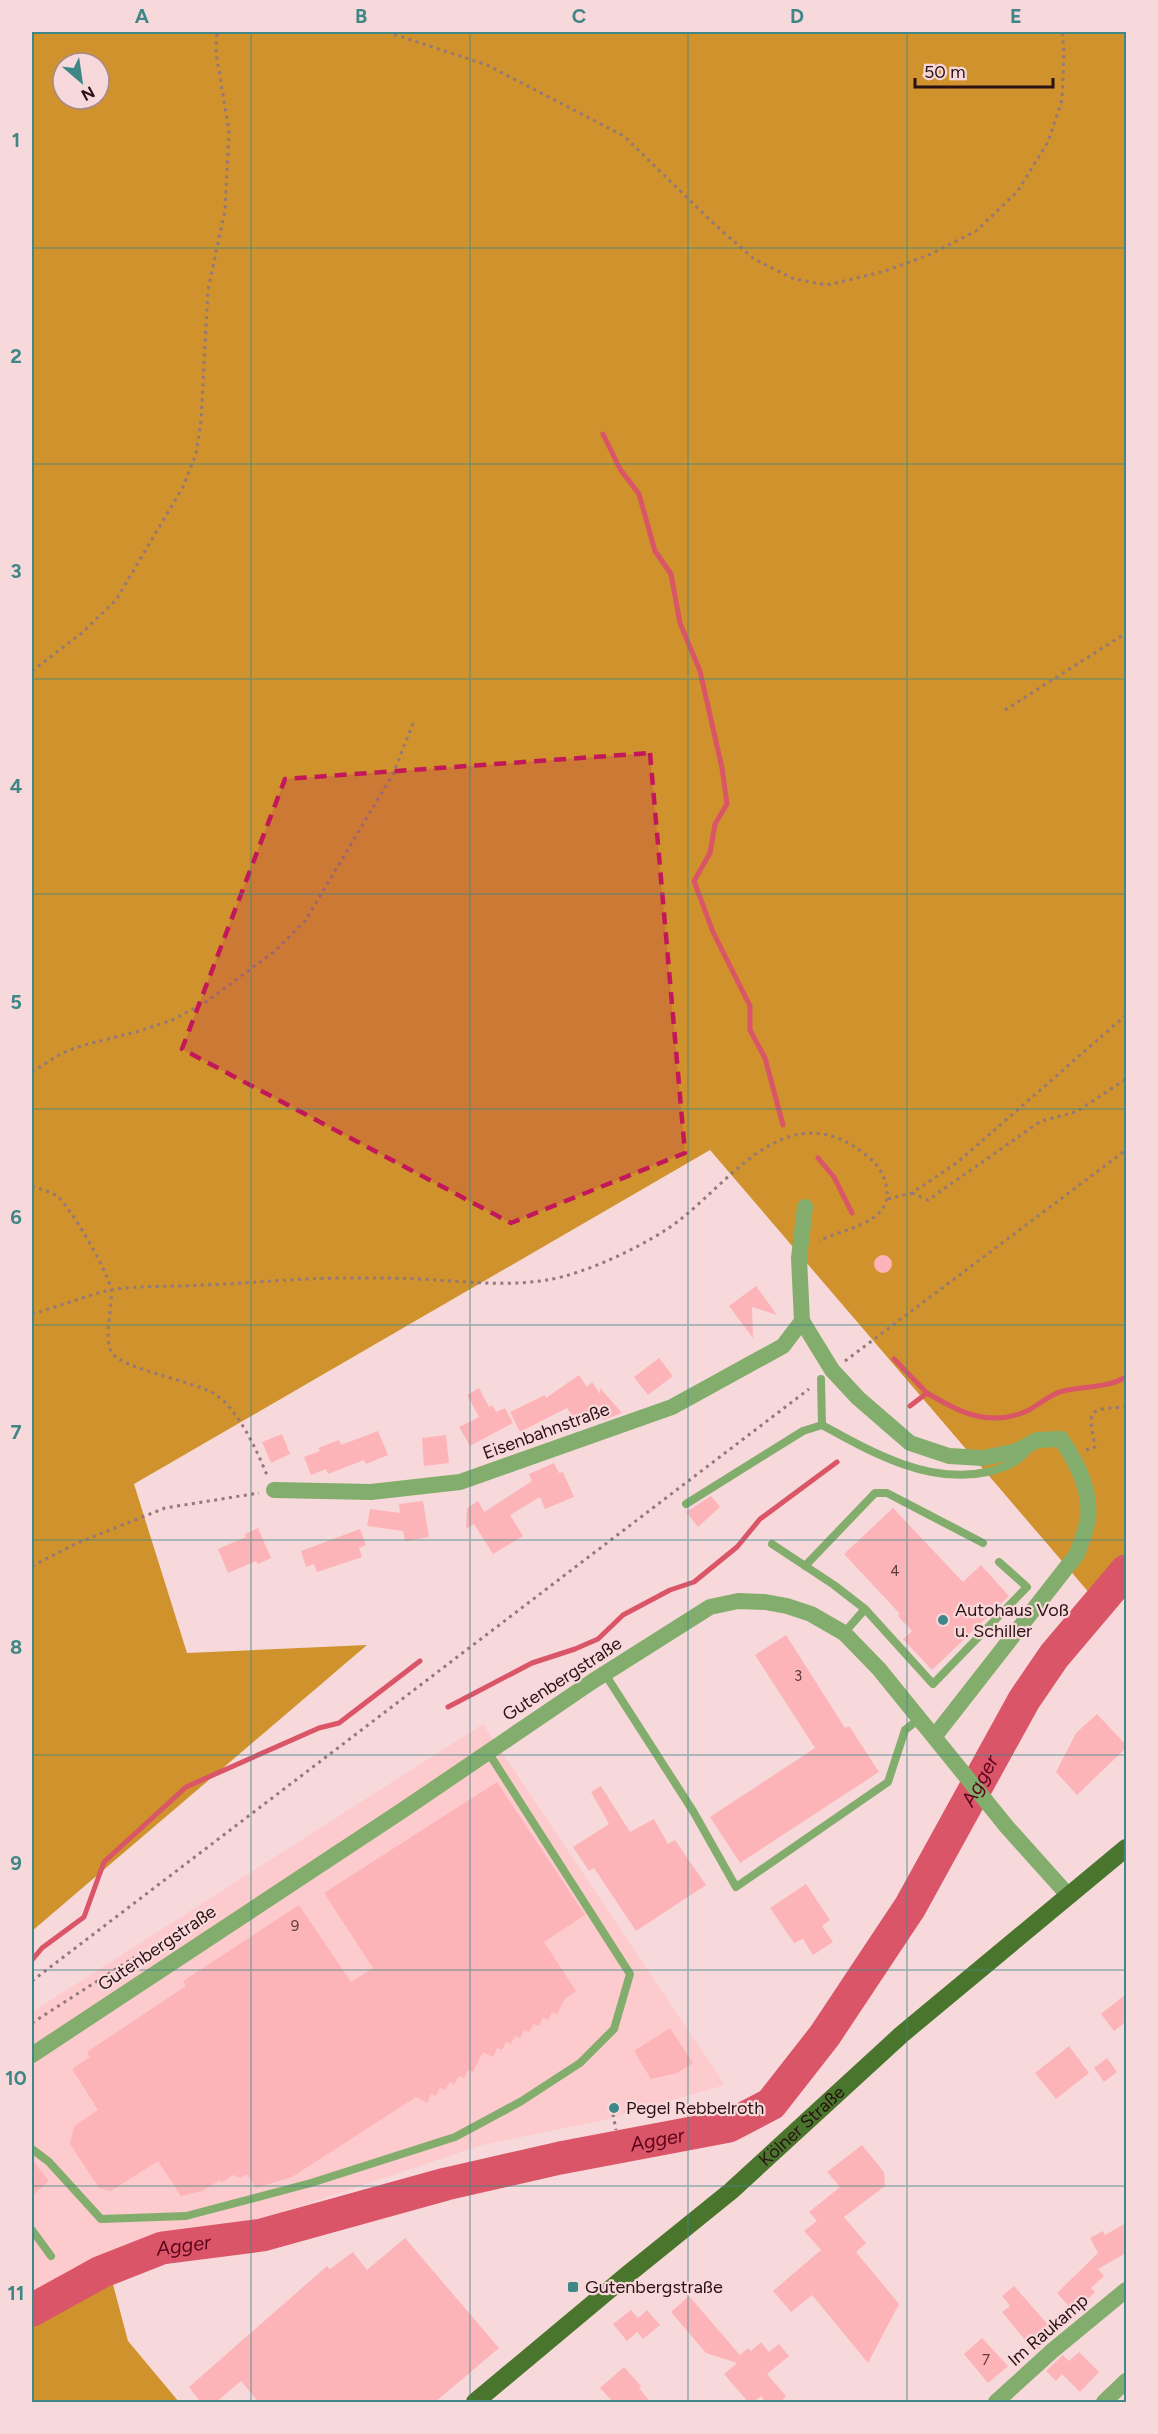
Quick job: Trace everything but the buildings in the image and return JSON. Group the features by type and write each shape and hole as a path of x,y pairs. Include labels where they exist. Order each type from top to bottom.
{"main road":[{"name":"Kölner Straße","path":"475,2403 731,2191 901,2035 1126,1848"}],"street":[{"path":"806,1207 799,1258 802,1322 832,1370 858,1398 910,1443 949,1456 983,1458 1017,1451 1037,1440 1061,1439 1072,1455 1084,1483 1088,1517 1077,1554 934,1737"},
{"name":"Eisenbahnstraße","path":"274,1490 370,1492 460,1482 672,1407 783,1346 802,1322"},
{"name":"Gutenbergstraße","path":"32,2055 604,1674 710,1607 738,1601 787,1606 811,1614 844,1633 879,1669 1007,1827 1068,1895"},
{"name":"Im Raukamp","path":"996,2403 1052,2351 1126,2290"},
{"path":"1104,2403 1126,2381"}],"lane":[{"path":"821,1379 822,1425"},
{"path":"686,1504 802,1431 822,1425 891,1460 934,1473 975,1474 1000,1469 1022,1458 1037,1440"},
{"path":"805,1566 876,1493 887,1493 983,1543"},
{"path":"772,1544 865,1609 933,1684 1026,1587 999,1562"},
{"path":"844,1633 865,1609"},
{"path":"604,1674 693,1811 736,1887 888,1782 905,1730 919,1719"},
{"path":"32,2149 49,2162 101,2219 186,2216 311,2183 455,2137 520,2102 580,2063 614,2029 630,1974 488,1752"},
{"path":"32,2229 51,2256"}],"path":[{"path":"32,671 83,632 116,600 183,486 196,454 201,422 208,290 225,210 229,132 216,52 217,32"},
{"path":"387,32 487,65 624,136 712,222 754,259 794,279 827,285 882,272 940,249 976,231 1017,192 1048,142 1062,100 1064,51 1062,32"},
{"path":"1005,710 1126,633"},
{"path":"32,1071 63,1053 84,1045 140,1031 171,1020 206,1002 275,951 304,921 393,774 414,721"},
{"path":"888,1199 912,1193 959,1161 1126,1015"},
{"path":"912,1193 928,1200 1041,1121 1076,1112 1126,1079"},
{"path":"32,1314 111,1290 327,1277 416,1278 506,1285 550,1280 589,1267 654,1238 682,1218 757,1152 788,1137 809,1131 838,1138 869,1157 879,1167 885,1180 888,1199 880,1213 869,1220 820,1239 799,1258"},
{"path":"32,1981 821,1379 1126,1150"},
{"path":"32,1186 57,1196 93,1248 105,1270 111,1290 109,1346 114,1355 212,1393 229,1407 256,1449 274,1490 165,1508 75,1544 32,1566"},
{"path":"1072,1455 1095,1447 1090,1419 1093,1412 1102,1408 1126,1407"},
{"path":"32,2023 133,1958 158,1970"},
{"path":"613,2114 616,2130"}],"highlighted area":[{"path":"650,753 685,1153 511,1223 182,1049 285,779"}],"shaded area":[{"path":"32,32 1126,32 1126,1577 1091,1595 710,1150 134,1484 187,1653 367,1645 32,1931"},
{"path":"483,1724 725,2085 600,2121 482,2145 280,2213 106,2258 32,2292 32,2012"},
{"path":"106,2258 128,2341 179,2402 38,2402 32,2399 32,2292"}],"waterway":[{"path":"603,434 620,469 639,494 655,551 671,574 680,623 700,671 722,768 727,804 715,824 710,853 694,881 713,932 750,1006 750,1030 765,1058 783,1125"},
{"path":"818,1158 834,1177 852,1213"},
{"path":"894,1359 927,1393"},
{"path":"910,1406 927,1393 963,1412 987,1418 1000,1418 1027,1411 1058,1392 1104,1385 1126,1377"},
{"path":"448,1707 532,1663 598,1639 623,1615 670,1590 694,1582 737,1547 760,1519 837,1462"},
{"name":"Agger","path":"32,2310 101,2272 162,2248 262,2235 446,2184 560,2158 729,2126 771,2104 825,2035 910,1907 1024,1700 1054,1656 1126,1571"},
{"path":"32,1960 42,1948 84,1917 104,1862 186,1787 319,1728 339,1723 420,1661"}],"place":[{"name":"Autohaus Voß u. Schiller","path":"943,1620"},
{"name":"Pegel Rebbelroth","path":"614,2108"},
{"name":"Gutenbergstraße","path":"573,2287"}]}
